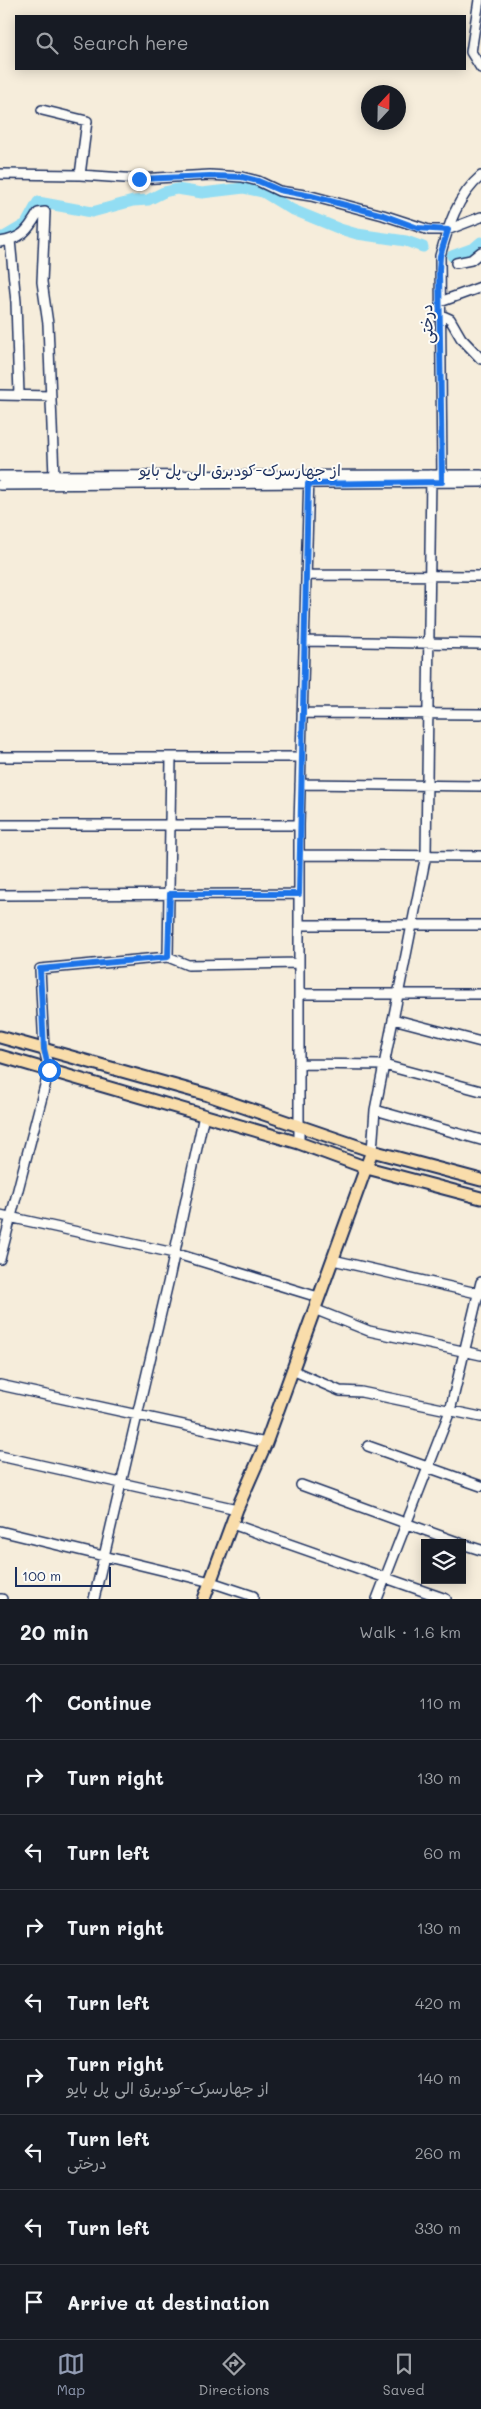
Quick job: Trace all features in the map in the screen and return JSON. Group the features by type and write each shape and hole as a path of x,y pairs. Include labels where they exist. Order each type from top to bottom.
{"main road":[{"path":"0,1037 208,1095 372,1151 481,1180"},
{"path":"0,1056 299,1143 367,1168 481,1198"},
{"path":"204,1599 237,1509 266,1443 372,1151"}],"street":[{"path":"479,0 471,52 481,68"},
{"path":"42,110 87,121 80,175"},
{"path":"0,174 80,175 139,179 210,176 242,177 258,181 279,190 311,196 383,215 418,228 429,230 448,230 481,216"},
{"name":"درختی","path":"442,479 440,256 459,203 481,176"},
{"path":"0,242 10,240 27,232 38,213 45,212 42,282 48,324 54,476"},
{"path":"10,240 16,302 19,396"},
{"path":"456,263 471,260 481,252"},
{"path":"440,308 481,287"},
{"path":"440,308 454,314 465,335 481,350"},
{"path":"440,308 450,319 461,338 481,359"},
{"path":"0,395 51,396"},
{"name":"از جهارسرک-کودبرق الی پل بایو","path":"442,479 481,475"},
{"name":"از جهارسرک-کودبرق الی پل بایو","path":"0,476 442,479 481,482"},
{"path":"299,1143 299,825 309,479"},
{"name":"از جهارسرک-کودبرق الی پل بایو","path":"0,485 309,479"},
{"path":"372,1151 375,1110 414,923 426,855 432,576 431,479"},
{"path":"306,575 481,576"},
{"path":"304,641 481,644"},
{"path":"302,713 481,714"},
{"path":"0,757 301,757"},
{"path":"168,957 171,757"},
{"path":"300,784 481,786"},
{"path":"0,825 299,825"},
{"path":"299,854 481,856"},
{"path":"0,896 299,894"},
{"path":"299,925 414,923 481,925"},
{"path":"0,1258 49,1070 44,1049 40,969 168,957 188,965 299,963"},
{"path":"299,994 481,994"},
{"path":"394,1019 481,1042"},
{"path":"299,1064 384,1065 481,1091"},
{"path":"375,1110 481,1140"},
{"path":"94,1599 204,1115"},
{"path":"0,1215 174,1253 318,1297"},
{"path":"333,1260 480,1294"},
{"path":"377,1599 408,1524 450,1412 480,1294 481,1282"},
{"path":"314,1309 369,1331 481,1355"},
{"path":"292,1370 340,1391 361,1392 481,1417"},
{"path":"0,1385 266,1443"},
{"path":"368,1446 481,1486"},
{"path":"0,1456 237,1509"},
{"path":"302,1486 450,1539"},
{"path":"232,1524 446,1599"},
{"path":"0,1531 211,1582 256,1598"},
{"path":"466,1545 481,1550"}],"waterway":[{"path":"0,237 4,237 26,224 38,202 92,212 133,201 148,200 164,192 177,189 202,193 244,188 263,192 291,209 340,229 357,234 406,241 423,247"},
{"path":"452,256 474,248 481,242"}],"route":[{"path":"49,1070 44,1049 40,969 168,957 170,894 299,894 299,825 308,484 442,482 439,270 440,256 448,230 418,228 383,215 311,196 279,190 258,181 242,177 210,176 139,179"}]}
